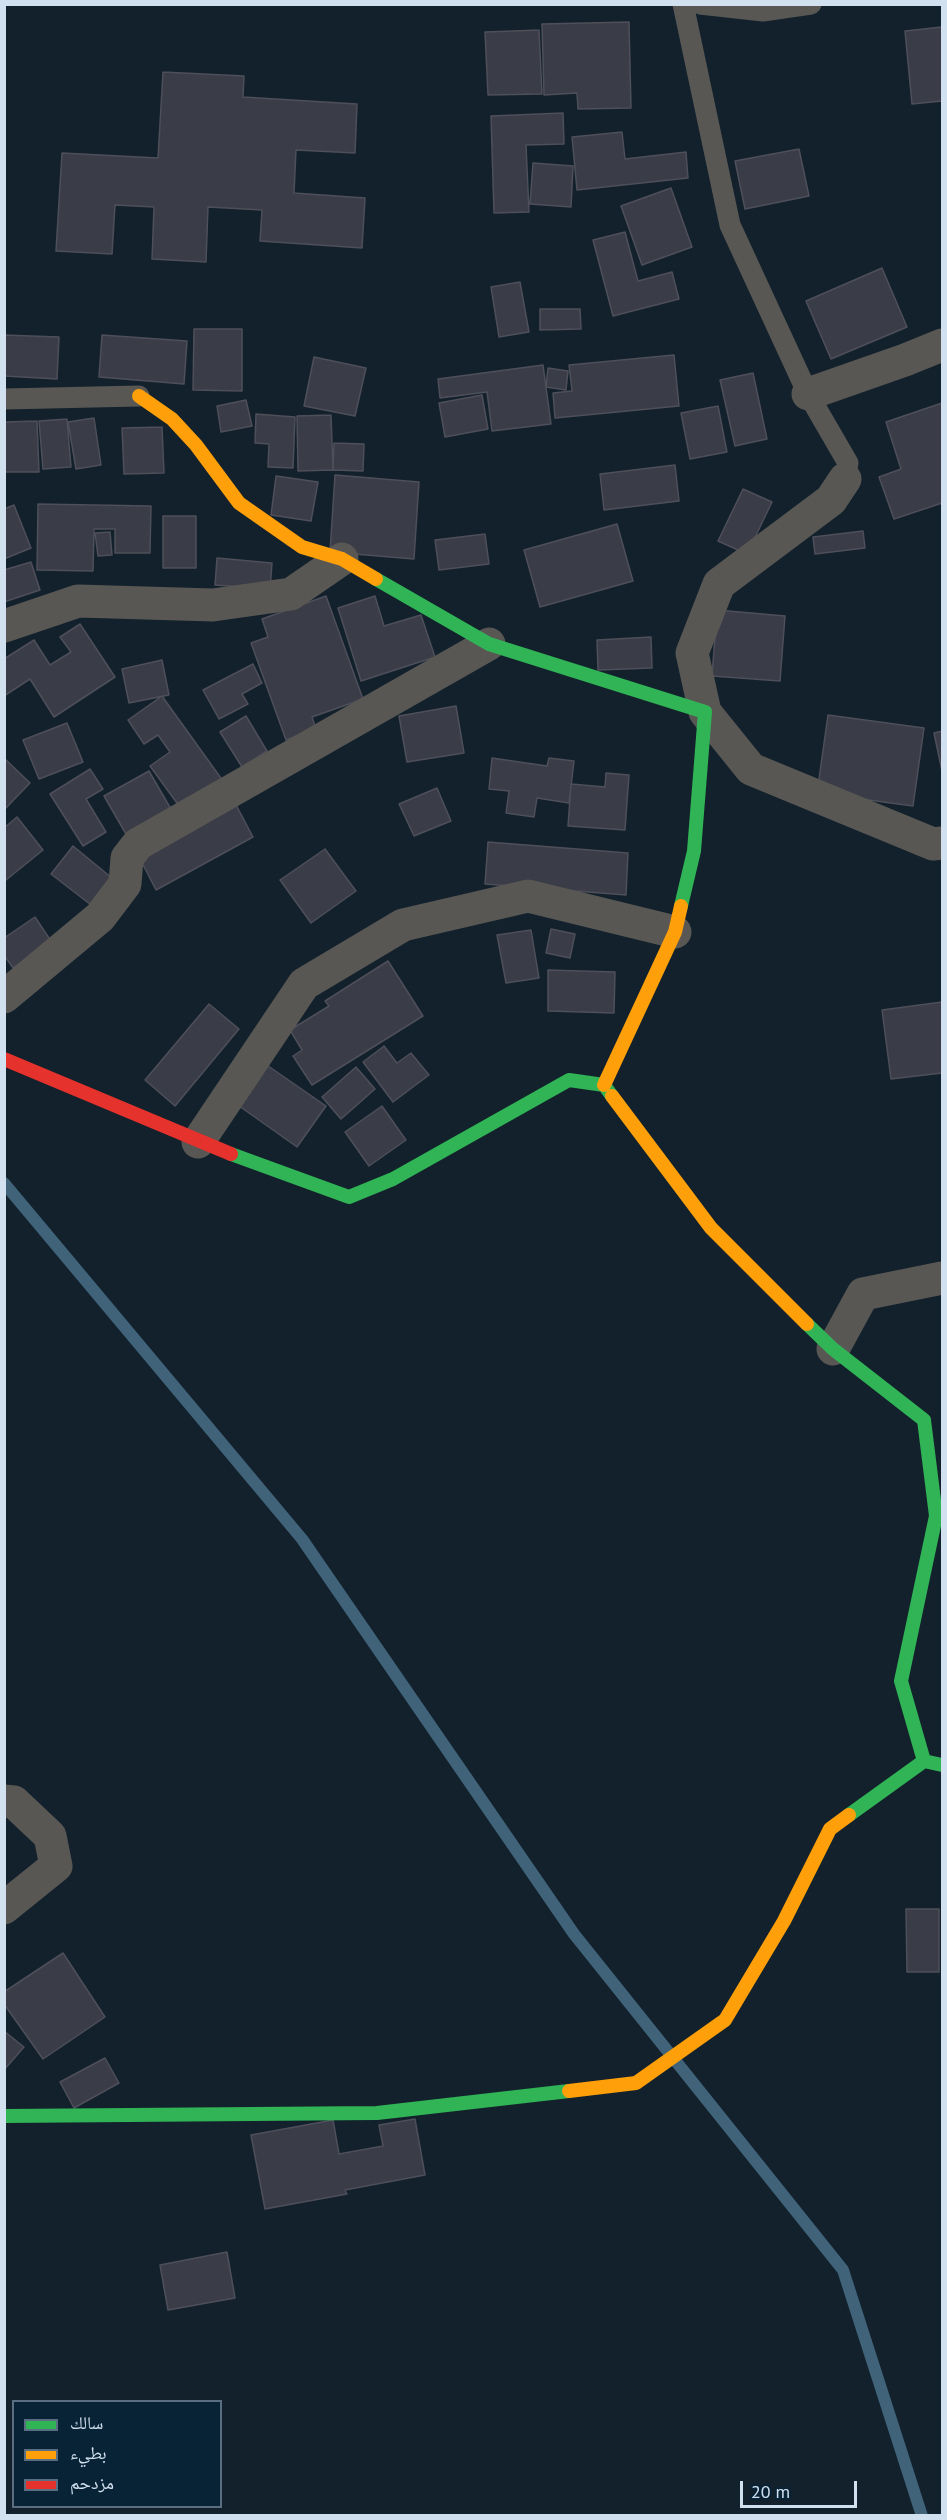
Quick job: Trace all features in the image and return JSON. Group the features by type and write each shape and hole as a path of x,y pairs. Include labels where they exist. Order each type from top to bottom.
{"street":[{"path":"808,394 942,345"},
{"path":"139,396 172,419 196,445 239,503 302,547 342,559 489,644 705,712 751,768 933,844 942,843"},
{"path":"604,1086 675,932 694,851 705,712 692,654 719,584 831,500 845,479"},
{"path":"4,626 78,601 213,605 291,594 342,559"},
{"path":"4,997 100,917 125,884 127,858 138,844 489,644"},
{"path":"198,1143 304,984 403,925 528,896 675,932"},
{"path":"4,1059 198,1143 349,1197 393,1179 569,1080 604,1086 711,1228 833,1349 933,1419 936,1516 901,1681 924,1761"},
{"path":"833,1349 863,1294 942,1278"},
{"path":"4,2116 377,2114 636,2083 725,2020 784,1922 830,1829 924,1761 942,1765"},
{"path":"4,1801 14,1802 50,1836 56,1866 4,1908"}],"lane":[{"path":"683,4 730,225 808,394 848,463 845,479"},
{"path":"700,4 763,11 811,4"},
{"path":"4,399 139,396"}],"building":[{"path":"629,22 631,108 578,109 577,93 544,95 542,24"},
{"path":"942,27 942,101 912,104 905,31"},
{"path":"539,30 542,94 488,95 485,32"},
{"path":"163,72 244,76 243,97 357,104 355,153 296,150 294,193 365,198 362,248 260,241 262,210 208,207 206,262 152,259 154,207 115,205 112,254 56,251 62,153 158,158"},
{"path":"563,113 564,144 526,145 529,212 494,213 491,116"},
{"path":"622,132 625,159 686,152 688,178 577,190 572,137"},
{"path":"799,149 809,196 745,209 735,161"},
{"path":"533,163 573,166 571,207 530,204"},
{"path":"671,188 692,247 642,265 621,206"},
{"path":"625,232 638,281 672,272 679,299 613,316 593,240"},
{"path":"882,268 907,327 831,359 806,301"},
{"path":"520,282 529,332 499,337 491,287"},
{"path":"540,309 580,309 581,329 540,330"},
{"path":"194,329 242,329 242,391 193,390"},
{"path":"4,335 59,337 57,379 4,376"},
{"path":"102,335 187,341 184,384 99,377"},
{"path":"674,355 679,406 555,418 553,393 572,391 569,365"},
{"path":"314,357 366,368 355,416 304,406"},
{"path":"543,365 551,424 492,431 487,392 440,398 438,379"},
{"path":"548,368 568,371 566,390 546,387"},
{"path":"753,373 767,439 735,446 720,380"},
{"path":"482,395 488,429 445,437 439,403"},
{"path":"246,400 252,426 221,432 217,406"},
{"path":"942,403 942,503 894,519 879,477 901,469 886,422"},
{"path":"718,406 727,452 690,459 681,413"},
{"path":"256,414 295,417 293,468 268,467 269,444 255,443"},
{"path":"331,415 333,470 298,471 297,416"},
{"path":"94,418 101,465 76,469 68,422"},
{"path":"67,419 71,467 43,469 39,421"},
{"path":"37,421 39,472 4,472 4,422"},
{"path":"162,427 164,473 124,474 122,428"},
{"path":"334,443 364,444 363,471 333,470"},
{"path":"675,465 679,501 604,510 600,474"},
{"path":"335,475 419,482 414,559 330,552"},
{"path":"276,476 318,482 311,521 271,515"},
{"path":"743,489 772,502 747,554 718,541"},
{"path":"38,504 151,506 150,553 115,553 115,529 94,529 93,571 37,570"},
{"path":"14,505 31,548 4,559 4,509"},
{"path":"163,516 196,516 196,568 163,568"},
{"path":"617,524 633,581 540,607 524,550"},
{"path":"863,531 865,548 815,554 813,537"},
{"path":"110,532 112,555 98,556 95,533"},
{"path":"485,534 489,564 439,570 435,540"},
{"path":"217,558 272,563 270,589 215,585"},
{"path":"31,562 40,590 4,602 4,570"},
{"path":"326,596 363,699 312,717 316,729 286,740 251,643 268,637 262,619"},
{"path":"375,596 384,626 421,615 435,657 361,681 338,608"},
{"path":"717,610 785,616 780,681 712,676"},
{"path":"80,624 115,677 54,717 30,679 4,696 4,659 34,640 50,665 71,652 60,637"},
{"path":"651,637 652,668 598,670 597,640"},
{"path":"162,660 169,695 129,703 122,669"},
{"path":"253,664 262,683 242,694 248,704 219,719 203,690"},
{"path":"162,696 223,781 182,810 150,766 170,752 158,735 144,744 128,720"},
{"path":"456,706 464,753 407,762 399,716"},
{"path":"828,715 924,728 913,806 817,793"},
{"path":"246,716 267,751 242,767 220,732"},
{"path":"67,723 83,762 39,779 23,740"},
{"path":"942,731 942,771 934,733"},
{"path":"4,758 30,783 4,810"},
{"path":"492,758 547,766 549,758 574,761 569,803 537,798 534,817 506,813 509,791 489,789"},
{"path":"90,769 103,789 86,799 106,832 83,846 50,794"},
{"path":"149,771 175,816 130,841 104,796"},
{"path":"606,773 629,775 625,830 568,826 571,784 605,787"},
{"path":"437,788 451,821 414,836 399,804"},
{"path":"234,801 253,837 156,890 137,853"},
{"path":"17,817 43,850 6,880 4,877 4,828"},
{"path":"488,842 628,853 626,895 485,884"},
{"path":"73,846 112,878 91,905 51,874"},
{"path":"325,849 356,891 311,923 280,880"},
{"path":"35,917 51,941 13,968 4,955 4,938"},
{"path":"551,929 575,934 570,958 546,953"},
{"path":"531,930 539,978 506,983 497,935"},
{"path":"388,961 423,1016 312,1085 293,1056 302,1050 290,1030 329,1006 325,1001"},
{"path":"548,970 615,972 614,1013 548,1011"},
{"path":"942,1002 942,1073 891,1079 882,1010"},
{"path":"209,1004 239,1029 175,1106 145,1080"},
{"path":"384,1046 397,1063 411,1053 429,1075 393,1102 363,1062"},
{"path":"261,1061 326,1106 297,1147 232,1101"},
{"path":"356,1067 375,1089 341,1119 322,1097"},
{"path":"382,1106 406,1140 369,1166 345,1132"},
{"path":"906,1909 939,1909 939,1972 907,1972"},
{"path":"63,1953 105,2017 43,2059 4,2004 4,1992"},
{"path":"4,2031 24,2047 4,2070"},
{"path":"105,2058 119,2083 74,2108 60,2082"},
{"path":"415,2119 425,2175 345,2190 347,2194 265,2209 251,2135 333,2120 339,2154 383,2146 379,2125"},
{"path":"227,2252 235,2298 168,2310 160,2265"}],"waterway":[{"path":"4,1183 302,1539 574,1934 843,2270 922,2516"}],"traffic: fast":[{"path":"376,579 489,644 705,712 694,851 681,906"},
{"path":"231,1154 349,1197 393,1179 569,1080 604,1085 612,1096"},
{"path":"807,1324 833,1349 924,1420 936,1516 901,1681 924,1761"},
{"path":"849,1815 924,1761 942,1765"},
{"path":"4,2116 377,2113 569,2091"}],"traffic: slow":[{"path":"139,396 172,419 196,445 239,503 302,547 342,559 376,579"},
{"path":"604,1085 675,932 681,906"},
{"path":"612,1096 711,1228 807,1324"},
{"path":"569,2091 636,2083 725,2020 784,1921 830,1829 849,1815"}],"traffic: jam":[{"path":"4,1059 231,1154"}]}
